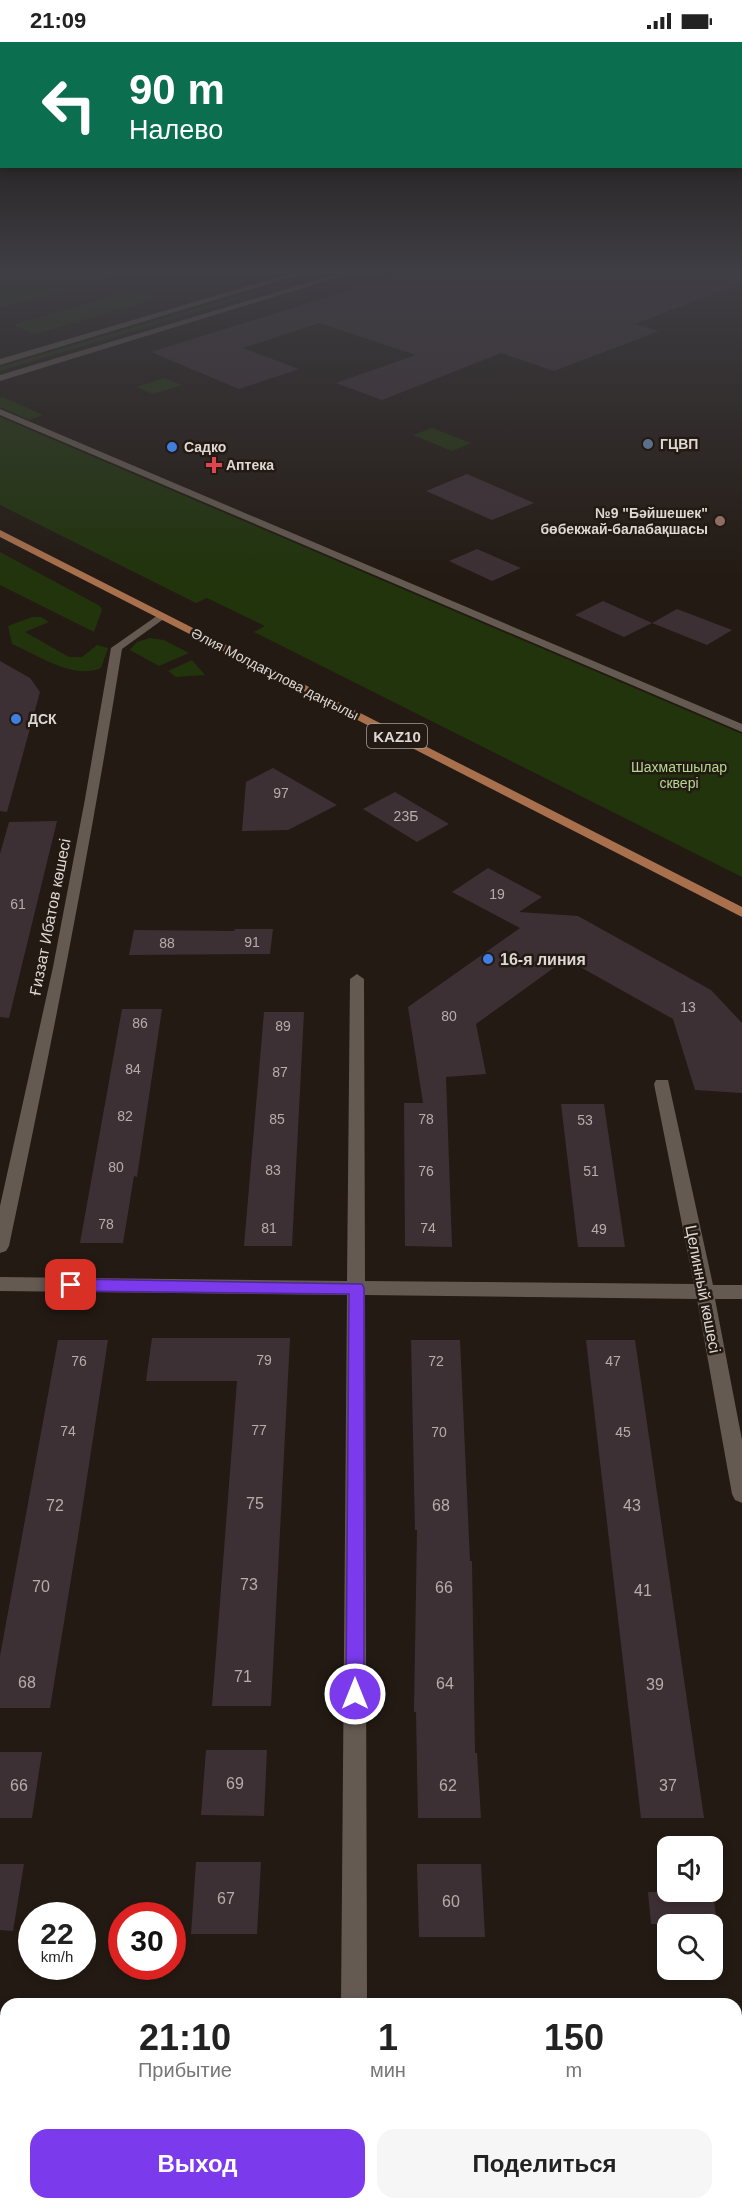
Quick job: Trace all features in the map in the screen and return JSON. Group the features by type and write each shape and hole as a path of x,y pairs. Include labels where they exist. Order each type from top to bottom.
{"main road":[{"name":"Әлия Молдағұлова даңғылы","path":"0,533 742,913"}],"street":[{"path":"0,412 742,728"},
{"name":"Ғиззат Ибатов көшесі","path":"0,1246 62,956 92,799 117,648 161,616"},
{"path":"354,1998 357,979"},
{"name":"Целинный көшесі","path":"662,1084 705,1292 742,1494"},
{"path":"0,1284 742,1292"}],"green space":[{"path":"165,378 182,385 153,394 136,387"},
{"path":"3,397 43,415 29,420 0,407 0,398"},
{"name":"Шахматшылар сквері","path":"0,417 742,734 742,877 254,632 265,626 207,598 196,603 0,505"},
{"path":"432,428 471,443 452,451 413,435"},
{"path":"0,552 100,606 102,610 94,632 0,585"},
{"path":"32,617 41,617 49,622 25,632 69,657 82,657 97,645 108,648 101,668 90,671 68,669 12,644 8,626"},
{"path":"150,638 164,640 189,653 159,666 130,650 137,642"},
{"path":"192,660 205,675 176,677 168,671"}],"building":[{"path":"206,375 281,375 239,389"},
{"path":"358,375 445,375 382,400 336,383"},
{"path":"467,474 534,503 492,520 426,491"},
{"path":"477,549 521,568 492,581 449,561"},
{"path":"603,601 652,623 624,637 575,615"},
{"path":"677,609 732,630 707,645 652,623"},
{"name":"ДСК","path":"0,661 30,678 40,692 7,812 0,811"},
{"path":"273,768 337,805 288,830 242,831 246,782"},
{"path":"395,792 449,824 417,842 363,809"},
{"path":"57,821 9,1018 0,1017 0,854 9,822"},
{"path":"488,868 542,897 519,912 578,916 711,990 742,1023 742,1093 695,1090 673,1019 566,959 476,1024 486,1074 446,1077 452,1247 405,1246 404,1103 423,1103 408,1007 520,928 452,892"},
{"path":"235,929 273,929 270,954 129,955 134,930 234,931"},
{"path":"122,1009 162,1009 137,1177 134,1176 123,1243 80,1243"},
{"path":"264,1012 304,1012 292,1246 244,1246"},
{"path":"561,1104 604,1104 625,1247 578,1247"},
{"path":"152,1338 290,1338 271,1706 212,1706 237,1381 146,1381"},
{"path":"58,1340 108,1340 79,1530 50,1708 0,1708 0,1656"},
{"path":"411,1340 460,1340 470,1561 472,1561 475,1753 477,1753 481,1818 418,1818 416,1712 414,1712 417,1530 415,1530"},
{"path":"586,1340 635,1340 704,1818 641,1818"},
{"path":"206,1750 267,1750 264,1816 201,1815"},
{"path":"0,1752 42,1752 32,1818 0,1818"},
{"path":"196,1862 261,1862 257,1934 191,1934"},
{"path":"0,1864 24,1864 13,1931 0,1930"},
{"path":"417,1864 481,1864 485,1937 419,1937"},
{"path":"648,1892 657,1892 657,1902 714,1902 716,1914 657,1914 657,1924 651,1924"}],"place":[{"name":"ГЦВП","path":"648,444"},
{"name":"Садко","path":"172,447"},
{"name":"Аптека","path":"214,465"},
{"name":"№9 \"Бәйшешек\" бөбекжай-балабақшасы","path":"720,521"},
{"name":"ДСК","path":"16,719"},
{"name":"16-я линия","path":"488,959"}],"route":[{"path":"71,1285 356,1288 355,1694"}]}
